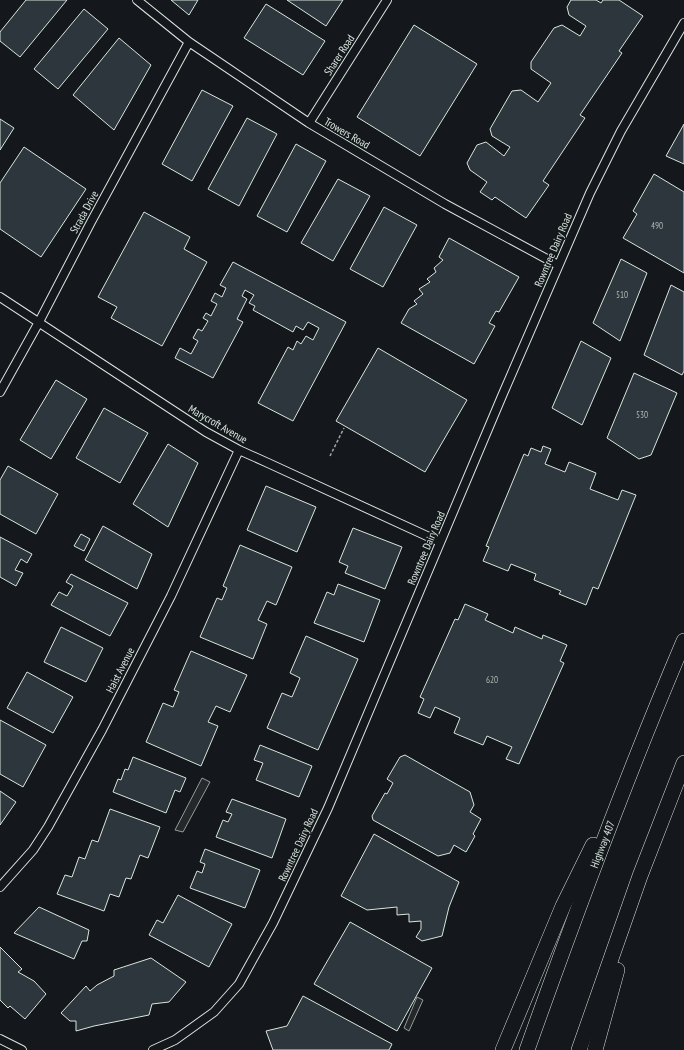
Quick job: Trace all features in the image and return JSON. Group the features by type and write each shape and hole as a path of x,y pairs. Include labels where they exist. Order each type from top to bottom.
{"highway":[{"name":"Highway 407","path":"527,1050 564,945 630,769 684,640"},
{"path":"580,1050 640,876 684,763"},
{"path":"503,1050 563,906 630,769"},
{"path":"595,1050 607,1009 640,876"}],"street":[{"name":"Trowers Road","path":"137,0 189,42 309,123 445,204 558,265"},
{"name":"Sharer Road","path":"309,123 387,0"},
{"name":"Rowntree Dairy Road","path":"152,1050 174,1040 214,1012 239,984 274,923 328,808 558,265 590,193 616,141 684,23"},
{"name":"Strada Drive","path":"0,392 189,42"},
{"name":"Marycroft Avenue","path":"0,297 206,432 239,450 440,542"},
{"name":"Haist Avenue","path":"0,887 33,850 48,827 102,730 171,596 239,450"},
{"path":"0,1039 22,1050"}],"path":[{"path":"330,456 344,428"}],"shaded area":[{"path":"202,778 210,782 183,832 175,830"},
{"path":"417,997 423,1000 409,1031 404,1028"}],"building":[{"path":"26,0 67,0 20,57 0,41 0,32"},
{"path":"171,0 198,0 189,15"},
{"path":"287,0 343,0 326,26"},
{"path":"571,0 596,0 601,3 603,0 619,0 643,16 619,51 622,53 580,115 585,118 543,181 549,185 526,218 495,197 492,200 480,192 487,182 470,170 467,163 477,145 486,142 504,156 510,147 492,136 490,129 512,91 521,90 538,102 551,83 531,69 531,62 554,28 562,25 580,36 586,26 569,15 567,7"},
{"path":"266,4 325,41 303,75 244,38"},
{"path":"84,9 108,29 58,89 34,69"},
{"path":"414,25 477,64 420,156 357,117"},
{"path":"119,38 151,65 114,130 73,95"},
{"path":"202,90 233,106 192,181 162,164"},
{"path":"247,118 277,134 239,206 208,189"},
{"path":"0,119 14,128 0,150"},
{"path":"684,124 684,164 666,156"},
{"path":"296,144 326,161 287,232 257,216"},
{"path":"24,147 86,189 41,257 0,229 0,183"},
{"path":"654,174 684,192 684,273 623,238 637,214 633,211"},
{"path":"338,179 370,196 333,261 301,243"},
{"path":"384,207 417,225 383,287 350,269"},
{"path":"144,212 190,237 184,249 207,262 162,346 111,318 117,307 98,297"},
{"path":"449,238 519,277 499,312 496,311 489,323 495,326 474,364 401,323 409,309 417,304 414,301 423,294 419,289 430,282 427,279 436,272 434,268 443,260 439,257"},
{"path":"621,259 647,273 620,341 593,323"},
{"path":"233,262 346,322 293,421 258,403 288,347 293,350 297,341 301,344 306,336 313,340 319,328 308,322 303,330 296,326 293,332 253,310 255,306 249,303 254,295 245,290 242,296 247,299 237,319 243,322 213,378 175,358 180,348 191,354 198,341 193,338 198,329 202,331 208,321 203,318 206,313 211,316 217,304 211,301 215,293 222,297 226,288 220,285"},
{"path":"671,285 684,292 684,371 682,375 644,355"},
{"path":"581,341 611,358 582,425 552,408"},
{"path":"378,348 467,400 425,472 336,421"},
{"path":"634,373 677,393 651,455 639,459 607,438"},
{"path":"56,380 87,399 51,459 20,440"},
{"path":"104,408 148,433 120,483 76,458"},
{"path":"168,444 198,463 168,527 133,504"},
{"path":"543,446 551,449 545,464 565,472 569,462 596,473 590,489 618,500 622,490 636,495 598,589 593,587 586,605 559,594 561,591 534,580 536,574 511,564 508,571 483,561 489,547 486,546 524,454 528,456 531,448 541,452"},
{"path":"8,466 58,494 36,534 0,514 0,480"},
{"path":"266,486 316,507 297,552 247,530"},
{"path":"103,526 152,554 137,589 85,560"},
{"path":"353,528 402,547 385,589 345,573 348,566 339,562"},
{"path":"81,534 90,539 84,551 74,546"},
{"path":"0,537 32,554 27,563 21,559 15,570 23,573 16,586 0,577"},
{"path":"240,545 292,567 276,605 267,601 258,620 267,624 253,659 200,637 217,598 222,600 227,588 223,586"},
{"path":"71,574 128,603 110,636 51,605 59,592 67,596 73,586 66,582"},
{"path":"338,584 380,600 364,642 314,623 327,592 334,595"},
{"path":"465,604 488,614 485,620 513,633 515,627 542,639 543,635 567,645 560,661 564,663 519,764 506,759 512,747 487,736 483,745 454,733 460,718 435,707 430,718 418,713 424,699 420,697 455,619 458,620"},
{"path":"61,627 103,648 86,682 44,662"},
{"path":"306,636 358,659 318,750 267,728 282,693 292,697 300,678 290,673"},
{"path":"191,651 247,675 230,712 216,706 208,722 218,726 201,766 146,742 163,703 173,707 179,692 174,690"},
{"path":"27,672 73,697 53,733 7,708"},
{"path":"0,720 46,745 23,787 0,774"},
{"path":"260,745 312,766 299,797 256,780 263,763 254,760"},
{"path":"405,755 470,792 474,805 470,812 481,819 473,834 475,836 466,852 454,845 450,853 438,856 373,820 372,816 385,793 387,794 393,783 387,779 400,757"},
{"path":"133,757 186,778 180,792 175,790 166,813 113,792 118,779 121,780 125,769 128,770"},
{"path":"0,791 16,802 0,825"},
{"path":"232,799 286,819 272,858 216,837 223,820 228,822 232,814 226,812"},
{"path":"110,809 160,827 148,858 140,855 131,879 126,878 119,897 110,894 104,911 57,894 65,875 72,877 79,857 85,859 92,840 98,842"},
{"path":"374,834 459,882 449,907 442,936 422,941 416,937 421,929 421,921 409,922 409,914 397,915 397,907 367,910 341,896"},
{"path":"205,849 260,870 245,908 190,888 197,871 202,873 205,864 200,862"},
{"path":"178,895 232,924 209,967 149,935 157,920 163,923"},
{"path":"39,907 89,930 87,941 82,941 74,959 14,933"},
{"path":"350,922 432,968 397,1031 314,984"},
{"path":"0,947 22,969 18,972 34,981 46,994 25,1019 10,1006 8,1008 0,1000"},
{"path":"151,958 186,982 169,1002 152,1004 149,1015 76,1031 76,1021 70,1021 61,1013 86,986 90,991 97,985 114,976 114,970"},
{"path":"303,996 392,1044 389,1050 273,1050 266,1031 287,1026"}]}
